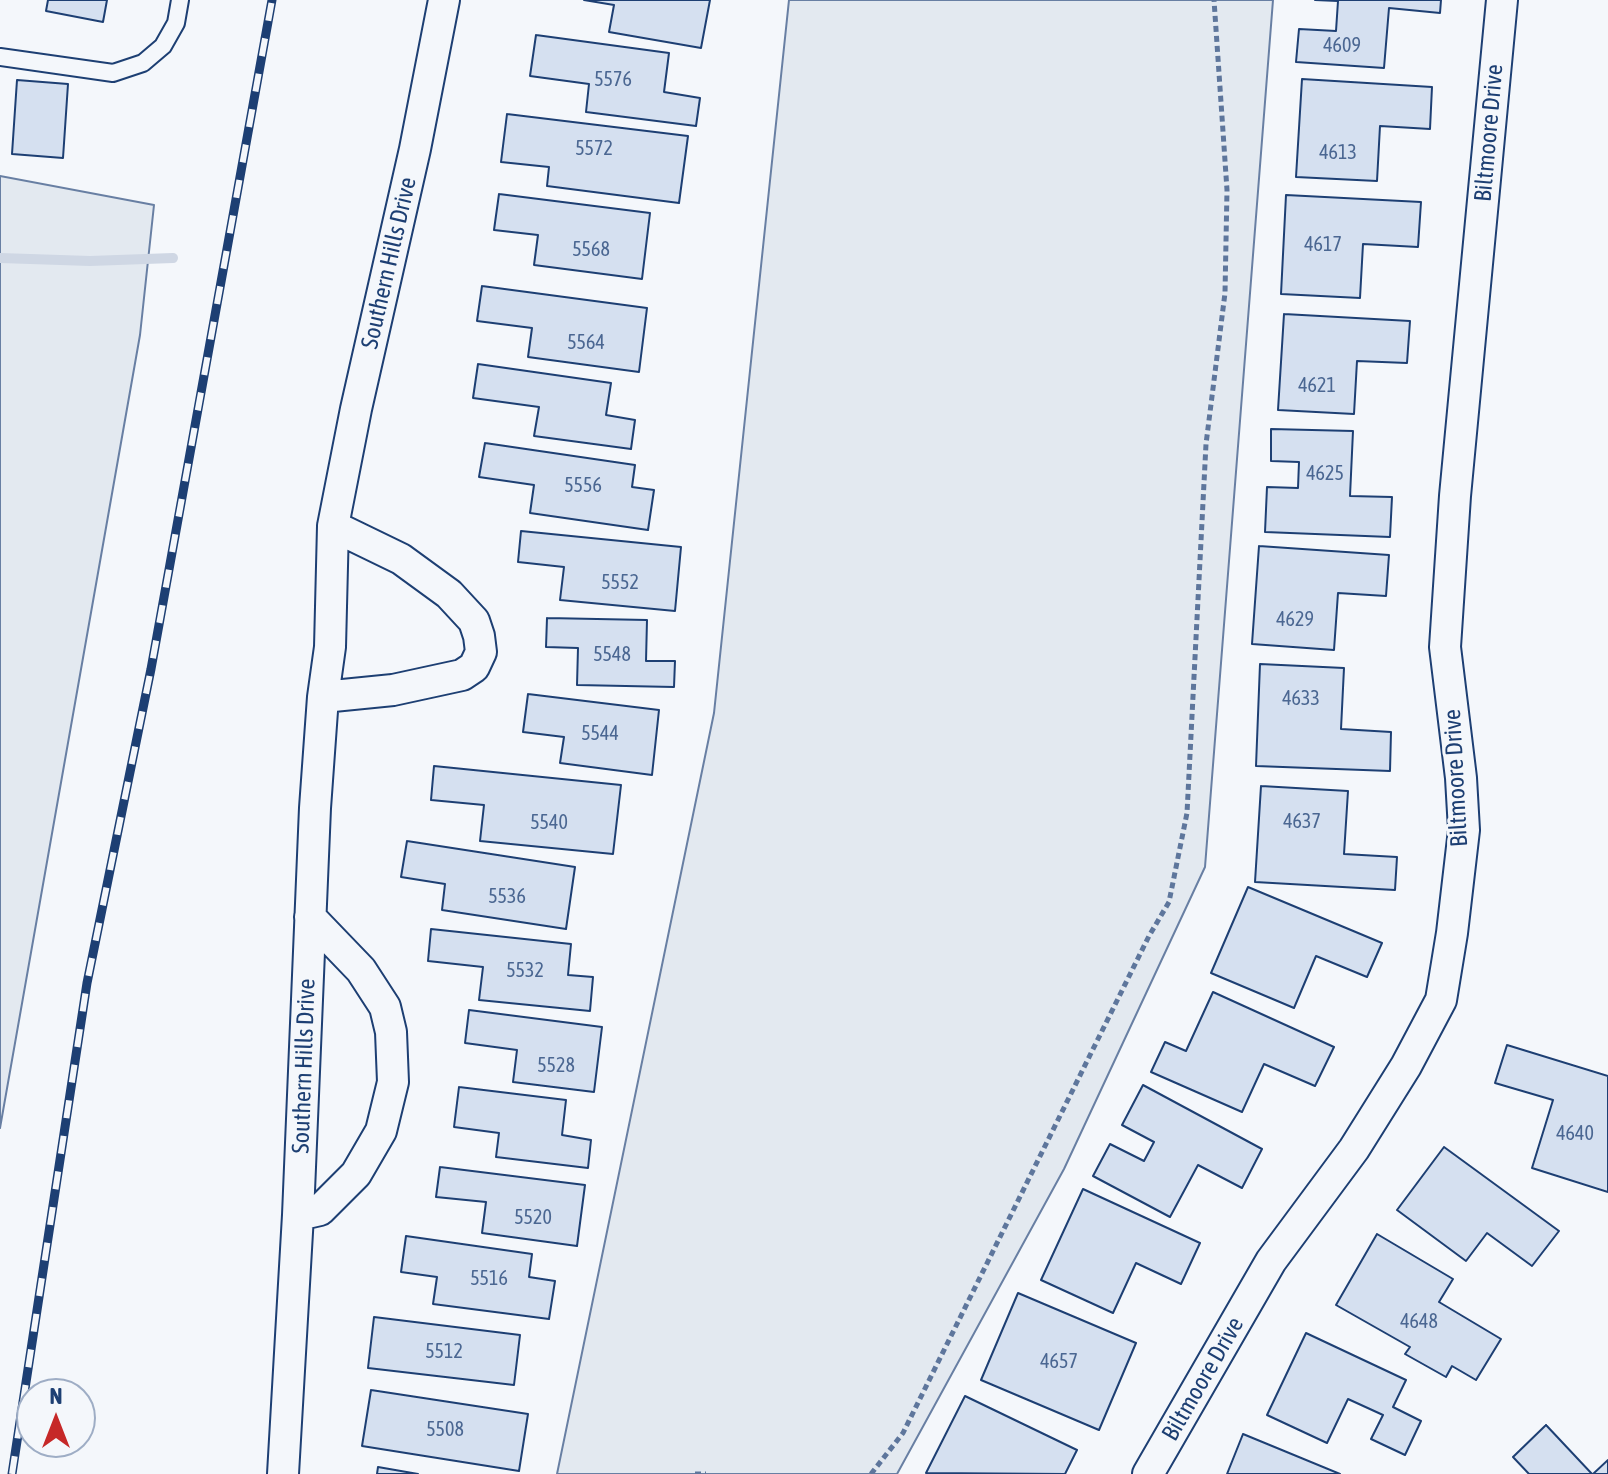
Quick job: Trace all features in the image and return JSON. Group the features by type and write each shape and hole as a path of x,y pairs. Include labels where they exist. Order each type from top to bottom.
{"street":[{"name":"Southern Hills Drive","path":"283,1474 298,1215 310,917 323,697 330,647 333,526 444,0"},
{"name":"Biltmoore Drive","path":"1148,1474 1271,1261 1354,1149 1406,1066 1441,1000 1464,830 1445,647 1455,496 1502,0"},
{"path":"323,697 393,690 462,675 474,667 481,652 474,621 449,594 401,559 333,526"},
{"name":"Southern Hills Drive","path":"298,1215 320,1210 356,1174 381,1131 393,1082 391,1032 385,1007 361,970 310,917"}],"lane":[{"path":"0,57 113,73 143,63 163,46 176,23 180,0"}],"path":[{"path":"871,1474 903,1433 1149,936 1169,902 1187,813 1206,444 1225,293 1227,190 1214,0"},
{"path":"695,1474 706,1474"}],"shaded area":[{"path":"789,0 1273,0 1205,867 1064,1169 897,1474 557,1474 714,713"},
{"path":"0,176 154,205 140,335 0,1128"}],"building":[{"path":"48,0 107,0 103,22 46,11"},
{"path":"584,0 710,0 701,48 609,32 614,5"},
{"path":"1315,0 1441,0 1440,13 1389,8 1384,68 1296,62 1299,29 1336,31 1338,1"},
{"path":"536,35 669,53 664,92 700,98 696,126 586,112 589,84 530,76"},
{"path":"1302,79 1432,87 1430,129 1380,126 1377,181 1296,177"},
{"path":"17,80 68,84 63,158 12,154"},
{"path":"507,114 688,136 679,203 547,186 549,167 501,162"},
{"path":"499,194 650,213 642,279 534,265 538,235 494,230"},
{"path":"1286,195 1421,202 1418,247 1363,244 1360,298 1281,294"},
{"path":"482,286 647,308 639,372 528,357 532,328 477,321"},
{"path":"1284,314 1410,321 1407,363 1357,361 1354,414 1278,410"},
{"path":"478,364 611,383 606,415 635,420 631,449 534,436 539,407 473,398"},
{"path":"1271,429 1353,431 1350,496 1392,497 1390,537 1265,532 1267,487 1298,488 1299,462 1271,461"},
{"path":"485,443 635,465 632,487 654,490 648,530 530,513 534,485 479,477"},
{"path":"521,531 681,547 675,611 560,600 564,567 518,562"},
{"path":"1259,546 1389,555 1386,596 1338,593 1334,650 1252,644"},
{"path":"547,618 647,620 646,661 675,661 674,687 577,685 578,648 546,647"},
{"path":"1260,664 1344,668 1341,729 1391,732 1390,771 1256,766"},
{"path":"528,694 659,710 652,775 560,763 564,737 523,732"},
{"path":"434,766 621,785 613,854 480,841 484,805 431,800"},
{"path":"1261,786 1348,791 1344,854 1397,857 1395,890 1255,882"},
{"path":"407,841 575,867 566,929 442,910 445,884 401,877"},
{"path":"1248,887 1382,943 1367,977 1316,956 1294,1008 1211,973"},
{"path":"431,929 571,944 568,975 593,977 590,1011 479,1000 483,967 428,961"},
{"path":"1213,992 1334,1047 1315,1086 1264,1064 1242,1112 1151,1072 1165,1042 1186,1051"},
{"path":"469,1010 602,1027 594,1092 513,1082 517,1050 465,1043"},
{"path":"1507,1045 1608,1076 1608,1192 1532,1168 1553,1100 1495,1083"},
{"path":"1143,1085 1262,1149 1242,1188 1198,1165 1170,1217 1093,1176 1110,1144 1144,1161 1154,1142 1122,1125"},
{"path":"459,1087 566,1100 562,1135 591,1140 588,1168 496,1157 499,1133 454,1127"},
{"path":"1444,1147 1559,1231 1532,1266 1487,1233 1466,1261 1397,1210"},
{"path":"440,1167 585,1185 577,1246 482,1233 486,1202 436,1197"},
{"path":"1083,1189 1200,1243 1181,1284 1136,1263 1113,1313 1041,1280"},
{"path":"1377,1234 1453,1279 1439,1302 1501,1339 1476,1380 1452,1366 1446,1377 1405,1354 1410,1347 1336,1305"},
{"path":"406,1236 532,1254 529,1277 555,1281 549,1319 433,1304 437,1277 401,1272"},
{"path":"1018,1293 1136,1343 1099,1430 981,1380"},
{"path":"374,1317 520,1335 514,1385 368,1368"},
{"path":"1306,1333 1406,1380 1393,1407 1421,1421 1405,1455 1371,1439 1383,1415 1348,1399 1327,1443 1267,1415"},
{"path":"371,1390 528,1414 519,1471 362,1446"},
{"path":"965,1396 1077,1450 1065,1474 926,1473"},
{"path":"1546,1425 1592,1474 1529,1474 1513,1457"},
{"path":"1243,1434 1340,1474 1227,1474"},
{"path":"1608,1460 1608,1474 1593,1474"},
{"path":"378,1467 418,1474 377,1474"}],"waterway":[{"path":"0,258 90,261 173,258"}],"railway":[{"path":"12,1474 87,983 151,669 272,0"}]}
